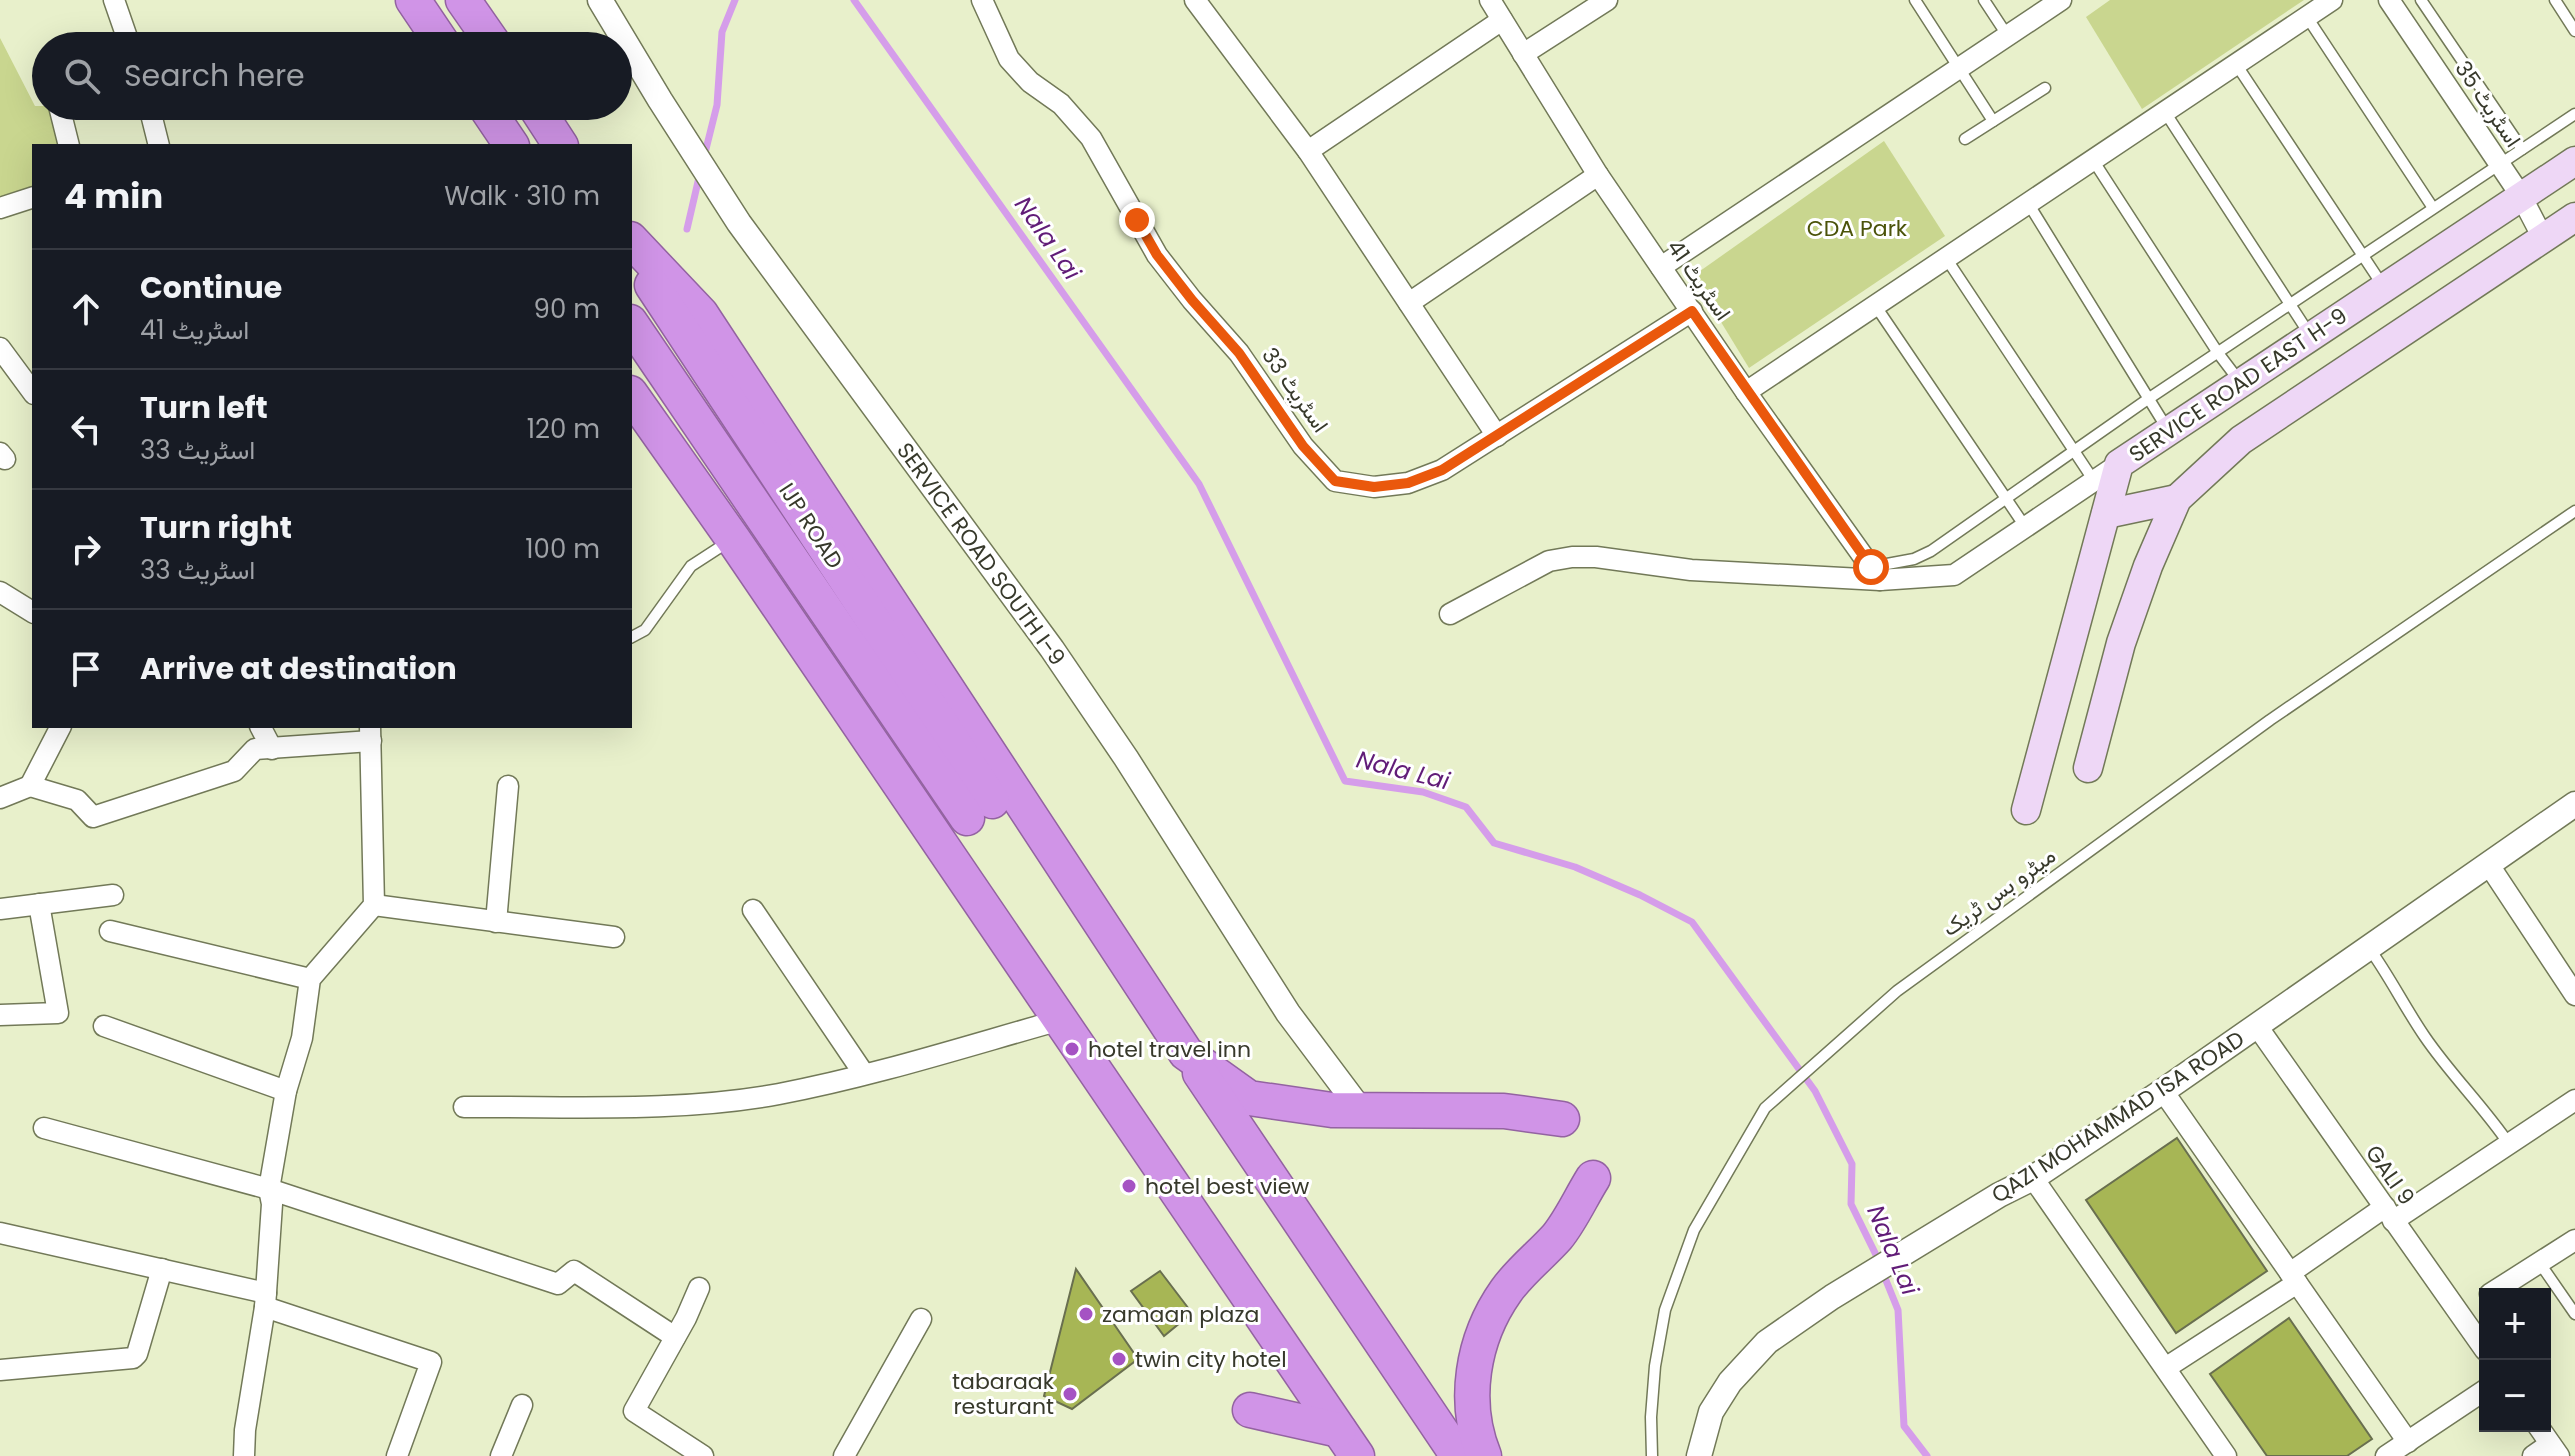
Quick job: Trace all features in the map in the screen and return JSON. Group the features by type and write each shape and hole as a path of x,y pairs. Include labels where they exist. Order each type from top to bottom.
{"highway":[{"path":"413,0 435,32"},
{"path":"463,0 485,32"},
{"path":"494,120 511,144"},
{"path":"544,120 560,144"},
{"path":"632,241 701,314 1186,1053 1458,1456"},
{"name":"IJP ROAD","path":"632,254 979,810 632,325"},
{"path":"632,396 733,539 1348,1443"},
{"path":"1186,1053 1249,1098 1332,1110 1504,1111 1562,1119"},
{"path":"1484,1456 1477,1438 1470,1394 1481,1340 1506,1291 1559,1234 1593,1178"},
{"path":"1250,1410 1348,1443"}],"main road":[{"name":"SERVICE ROAD EAST H-9","path":"2026,810 2119,464 2575,161"},
{"path":"2088,768 2121,643 2148,566 2177,499 2241,440 2575,217"},
{"path":"2106,514 2177,499"}],"street":[{"path":"114,0 125,32"},
{"name":"SERVICE ROAD SOUTH I-9","path":"600,0 619,32"},
{"name":"اسٹریٹ 33","path":"982,0 1009,59 1030,82 1061,104 1091,138 1157,255 1239,353 1303,446 1335,481 1374,487 1408,483 1442,470 1692,311"},
{"path":"1195,0 1308,151 1497,436"},
{"name":"اسٹریٹ 41","path":"1490,0 1598,175 1746,392 1876,573"},
{"path":"1523,54 1607,0"},
{"path":"1661,267 2061,0"},
{"path":"1746,392 2332,0"},
{"name":"اسٹریٹ 35","path":"2389,0 2521,196 2543,238"},
{"path":"1308,151 1502,20"},
{"name":"SERVICE ROAD SOUTH I-9","path":"632,53 739,223 1052,649 1126,758 1288,1013 1360,1109"},
{"path":"62,120 68,144"},
{"path":"152,120 158,144"},
{"path":"1409,303 1598,175"},
{"path":"0,208 32,198"},
{"path":"0,348 32,391"},
{"path":"1450,614 1549,561 1572,557 1596,557 1691,570 1954,575 2119,464"},
{"path":"0,592 32,612"},
{"path":"30,786 60,728"},
{"path":"261,728 272,749"},
{"path":"0,798 30,786 77,800 93,817 234,771 255,749 272,749 310,736 371,734 374,905 310,979 302,1038 286,1091 269,1189 272,1204 266,1300 245,1430 244,1456"},
{"path":"496,922 508,786"},
{"name":"QAZI MOHAMMAD ISA ROAD","path":"1699,1456 1711,1412 1730,1382 1767,1342 1832,1297 1999,1195 2033,1178 2575,804"},
{"path":"2489,865 2575,995"},
{"path":"0,909 113,895"},
{"path":"0,1015 58,1013 39,904"},
{"path":"374,905 614,937"},
{"path":"753,910 864,1074"},
{"path":"110,931 310,979"},
{"path":"464,1107 682,1105 777,1095 1060,1020"},
{"path":"104,1026 286,1091"},
{"name":"GALI 9","path":"2257,1026 2479,1340"},
{"path":"2163,1091 2408,1442"},
{"path":"2167,1367 2389,1214 2509,1144 2575,1100"},
{"path":"44,1128 269,1189 558,1284 574,1271 675,1337"},
{"path":"2033,1178 2226,1456"},
{"path":"0,1233 162,1269 266,1300 431,1362 397,1456"},
{"path":"2499,1288 2575,1240"},
{"path":"0,1370 133,1358 137,1354 162,1269"},
{"path":"699,1288 634,1411 703,1456"},
{"path":"2461,1312 2479,1301"},
{"path":"844,1456 921,1319"},
{"path":"2386,1456 2479,1394"},
{"path":"501,1456 522,1405"},
{"path":"2540,1432 2548,1452"}],"lane":[{"path":"1915,0 1993,121"},
{"path":"1984,0 2007,35"},
{"path":"2421,0 2522,149"},
{"path":"2555,0 2575,31"},
{"path":"2307,17 2433,208"},
{"path":"2236,64 2384,287"},
{"path":"1965,139 2045,88"},
{"path":"2165,112 2311,337"},
{"path":"1876,573 1914,559 2575,114"},
{"path":"2093,160 2218,353 2241,383"},
{"path":"2028,203 2169,431"},
{"path":"1946,258 2094,481"},
{"path":"1875,305 2026,528"},
{"name":"میٹرو بس ٹریک","path":"1652,1456 1655,1366 1665,1310 1694,1230 1765,1108 1897,991 2270,720 2575,511"},
{"path":"632,637 645,630 691,566 733,539"},
{"path":"2369,948 2423,1035 2457,1080 2488,1113 2509,1144"},
{"path":"2539,1262 2575,1314"}],"green space":[{"path":"2110,0 2304,0 2142,109 2086,17"},
{"path":"0,38 32,100 32,120 62,120 68,144 32,144 32,197 0,208"},
{"name":"CDA Park","path":"1884,141 1945,236 1749,368 1693,276"}],"building":[{"path":"2177,1138 2267,1271 2176,1333 2086,1200"},
{"name":"zamaan plaza","path":"1076,1269 1138,1359 1072,1409 1044,1396"},
{"path":"1160,1271 1192,1313 1164,1336 1131,1291"},
{"path":"2289,1318 2372,1439 2347,1456 2267,1456 2210,1374"}],"waterway":[{"name":"Nala Lai","path":"704,157 717,105 722,32 735,0"},
{"name":"Nala Lai","path":"854,0 1199,484 1345,781 1423,792 1466,807 1494,843 1575,867 1692,922 1815,1091 1852,1164 1851,1204 1879,1261"},
{"name":"Nala Lai","path":"687,229 700,173"},
{"name":"Nala Lai","path":"1883,1273 1898,1310 1904,1426 1927,1456"}],"place":[{"name":"hotel travel inn","path":"1072,1049"},
{"name":"hotel best view","path":"1129,1186"},
{"name":"zamaan plaza","path":"1086,1314"},
{"name":"twin city hotel","path":"1119,1359"},
{"name":"tabaraak resturant","path":"1070,1394"}],"route":[{"path":"1137,220 1157,255 1239,353 1303,446 1335,481 1374,487 1408,483 1442,470 1692,311 1871,567"}]}
